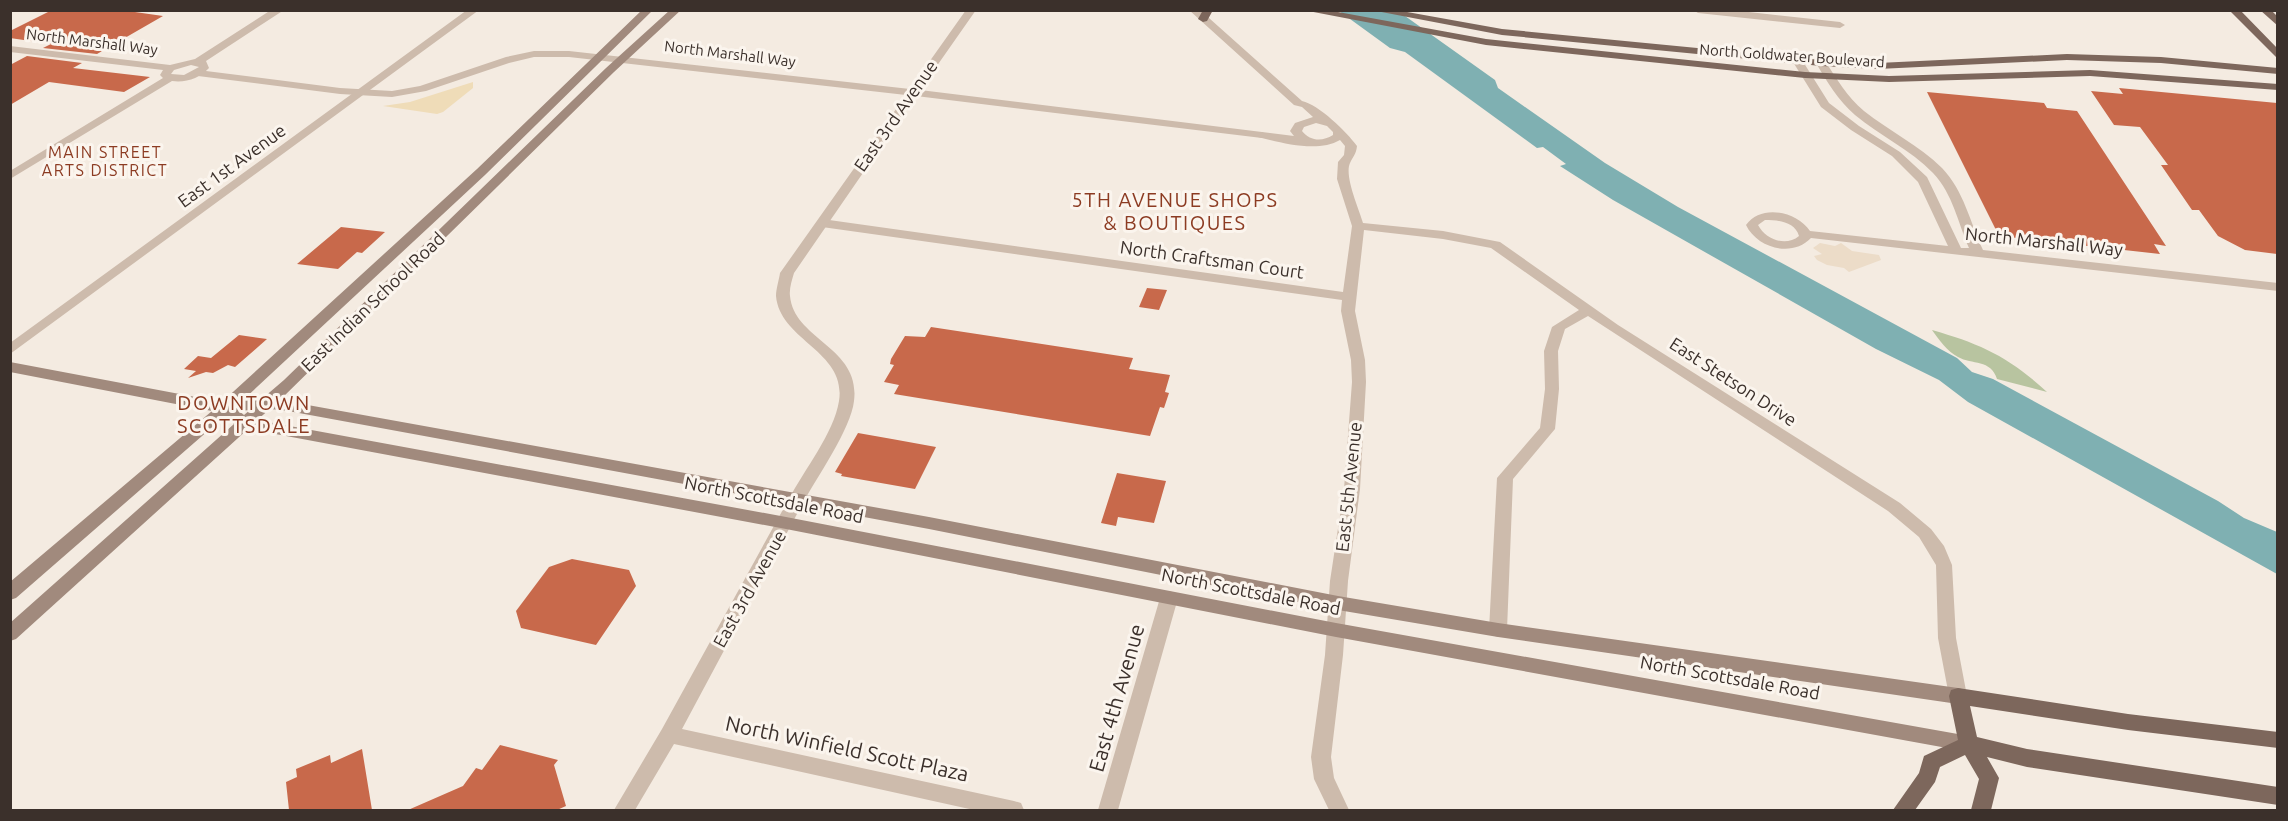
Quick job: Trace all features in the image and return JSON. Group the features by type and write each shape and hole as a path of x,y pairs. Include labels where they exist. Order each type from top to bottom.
{"main road":[{"name":"East Indian School Road","path":"10,593 224,408 424,224 648,10"},
{"name":"East Indian School Road","path":"10,634 266,403 452,227 622,59 676,10"},
{"name":"North Goldwater Boulevard","path":"1308,10 1433,34 1544,49 1827,77 1889,79 2090,73 2277,87"},
{"name":"North Goldwater Boulevard","path":"1376,10 1509,33 1798,62 1878,66 2067,57 2161,60 2277,71"},
{"path":"2234,10 2277,56"},
{"path":"2265,10 2277,23"},
{"path":"424,224 452,227"},
{"name":"North Scottsdale Road","path":"10,367 224,408 266,403 797,499 1338,603 1498,630 2128,722 2277,740"},
{"name":"North Scottsdale Road","path":"224,408 244,423 1336,630 1969,744 2027,758 2277,796"},
{"path":"1958,696 1969,744 1989,778 1981,810"},
{"path":"1903,810 1928,776 1930,762 1969,744"}],"street":[{"path":"10,176 170,73 183,78 279,10"},
{"name":"East 1st Avenue","path":"10,350 474,10"},
{"name":"East 3rd Avenue","path":"624,810 669,735 786,524 842,416 848,399 848,386 840,367 829,352 785,312 782,302 783,284 787,273 971,10"},
{"path":"1194,10 1206,15 1299,103 1306,105 1339,131 1334,139 1315,142"},
{"path":"1698,10 1776,14 1840,25"},
{"name":"North Marshall Way","path":"11,49 170,73"},
{"name":"North Marshall Way","path":"198,67 362,93 408,92 506,60 534,54 600,57 1315,142"},
{"path":"1798,62 1825,105 1840,118 1910,165 1929,189 1956,250"},
{"path":"1821,63 1827,77 1852,109 1914,152 1944,178 1955,192 1978,253"},
{"path":"1299,103 1297,107 1298,135 1315,142 1344,162"},
{"name":"North Marshall Way","path":"1262,135 1324,121"},
{"name":"East 5th Avenue","path":"1339,131 1350,146 1350,156 1344,162 1344,186 1358,226 1348,311 1358,360 1359,382 1352,489 1321,757 1324,779 1339,810"},
{"name":"North Craftsman Court","path":"822,224 1349,297"},
{"name":"East Stetson Drive","path":"1358,226 1457,237 1495,245 1518,259 1587,311 1894,507 1925,533 1938,551 1944,565 1947,638 1958,696"},
{"name":"North Marshall Way","path":"1806,234 2277,286"},
{"path":"1498,630 1505,478 1547,429 1552,389 1551,351 1559,327 1587,311"},
{"name":"East 4th Avenue","path":"1108,810 1169,598"},
{"name":"North Winfield Scott Plaza","path":"669,735 1014,810"}],"green space":[{"path":"1932,330 1994,353 2047,392 1997,379 1986,365 1954,355"}],"sand":[{"path":"473,82 473,88 443,112 437,114 383,106 410,102"}],"shaded area":[{"path":"1820,243 1835,246 1841,243 1852,251 1879,255 1881,260 1849,272 1844,268 1827,265 1817,260 1814,256 1822,254 1813,248"}],"water":[{"path":"1339,11 1398,11 1495,80 1498,88 1605,163 1678,207 1957,358 1972,372 1993,379 2218,501 2244,518 2277,532 2277,574 1968,402 1939,380 1876,349 1613,200 1560,166 1566,164 1543,147 1537,148 1405,52 1390,48"}],"building":[{"path":"52,10 121,10 163,16 97,54 43,48 51,44 10,38 10,31"},
{"path":"27,56 82,63 73,68 150,77 124,92 49,82 10,105 10,65"},
{"path":"2119,88 2277,103 2277,254 2245,250 2218,236 2199,210 2192,210 2161,165 2168,165 2140,127 2114,125 2091,91 2123,94"},
{"path":"1927,92 2044,103 2047,108 2077,111 2166,246 2154,244 2160,254 1999,236"},
{"path":"341,227 385,232 362,253 357,252 338,269 297,264"},
{"path":"1147,288 1167,290 1159,310 1139,307"},
{"path":"931,327 1133,358 1129,369 1170,375 1165,392 1169,393 1164,408 1160,407 1150,436 894,394 899,385 884,382 894,365 890,364 891,359 905,336 925,337"},
{"path":"239,335 267,339 235,367 228,365 213,373 206,372 188,378 196,371 184,369 198,356 211,358"},
{"path":"858,433 936,447 915,489 841,476 842,474 835,472"},
{"path":"1117,473 1166,481 1154,523 1118,517 1116,526 1101,523"},
{"path":"572,559 629,570 636,586 596,645 521,628 516,611 549,567"},
{"path":"500,745 558,760 554,765 566,806 557,810 408,810 463,786 476,768 482,770"},
{"path":"362,749 372,810 289,810 286,782 297,777 296,769 330,755 331,763"}],"district":[{"name":"MAIN STREET ARTS DISTRICT","path":"105,161"},
{"name":"5TH AVENUE SHOPS & BOUTIQUES","path":"1175,212"},
{"name":"DOWNTOWN SCOTTSDALE","path":"244,414"}]}
